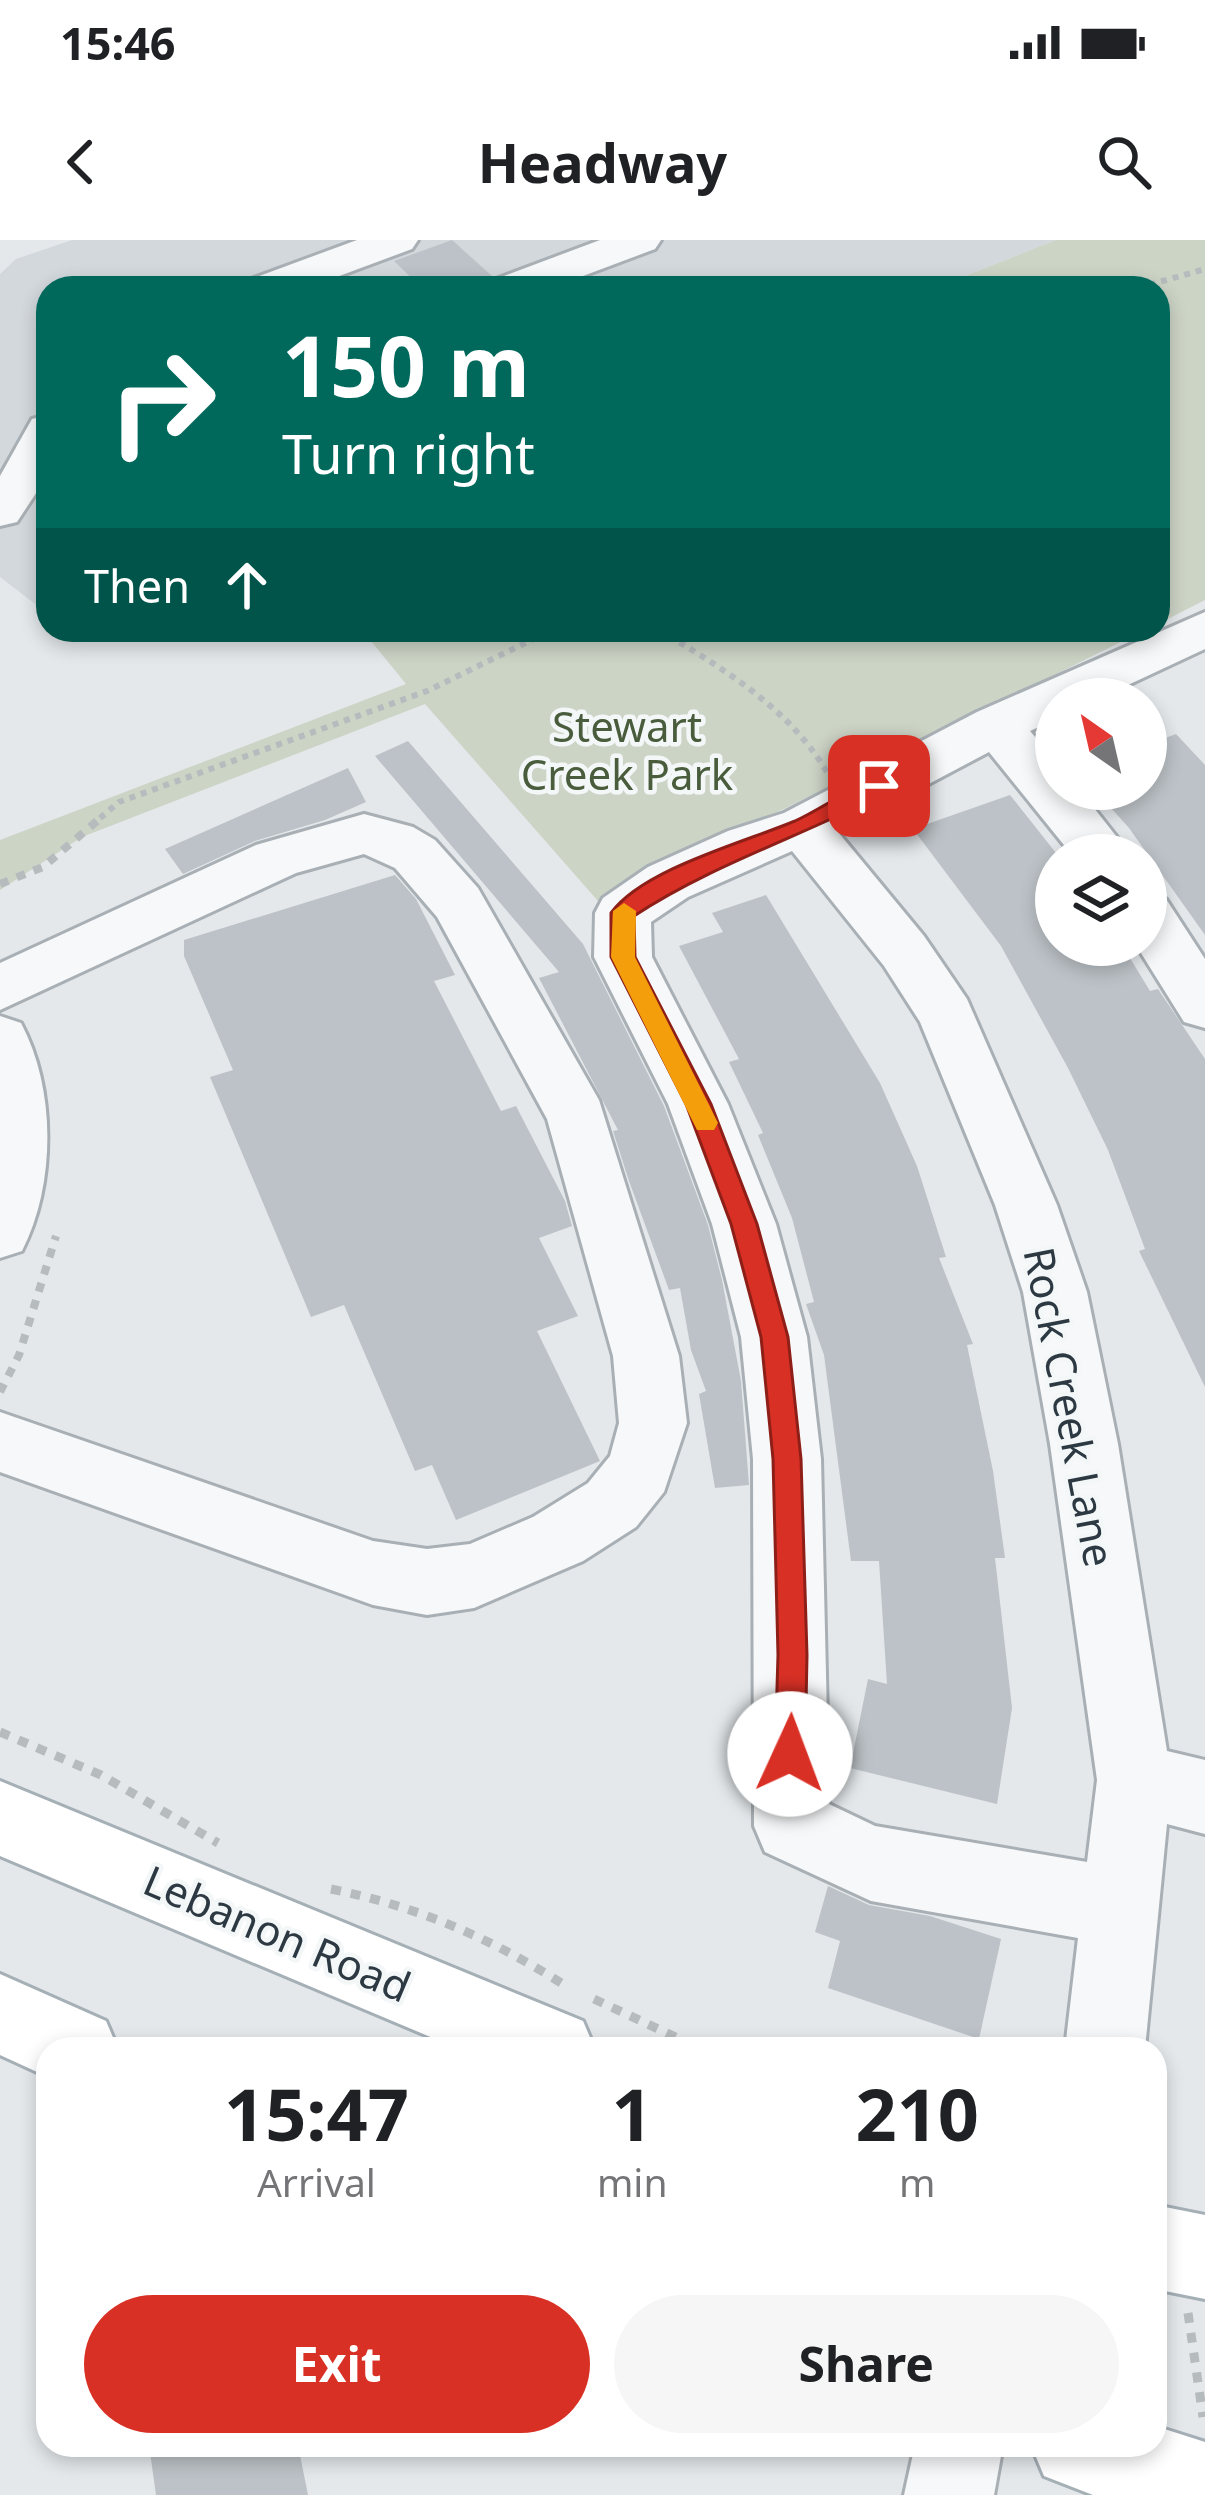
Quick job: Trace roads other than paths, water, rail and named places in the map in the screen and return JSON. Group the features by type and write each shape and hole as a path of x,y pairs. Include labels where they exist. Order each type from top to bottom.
{"main road":[{"name":"Lebanon Road","path":"0,1818 526,2037"},
{"path":"0,2014 51,2037"},
{"path":"1167,2249 1205,2257"},
{"path":"1108,2462 1205,2487"}],"street":[{"path":"267,276 397,240"},
{"path":"538,276 609,245"},
{"path":"0,512 31,460"},
{"path":"1118,1906 871,1863 792,1826 787,1459 775,1337 744,1224 698,1104 623,957 622,913 668,883 821,817 996,725 1195,649"},
{"path":"996,725 1086,834"},
{"name":"Rock Creek Lane","path":"821,817 946,1015 1026,1205 1055,1292 1080,1422 1134,1780 1106,2037"},
{"path":"0,988 324,842 364,834 394,841 415,854 458,903 577,1117 646,1356 653,1423 640,1471 612,1505 558,1539 474,1576 427,1582 373,1574 0,1442"},
{"path":"1167,947 1205,1006"},
{"path":"0,1039 16,1132 5,1213"},
{"path":"1134,1780 1205,1797"},
{"path":"949,2495 957,2457"}],"park label":[{"name":"Stewart Creek Park","path":"627,751"}]}
